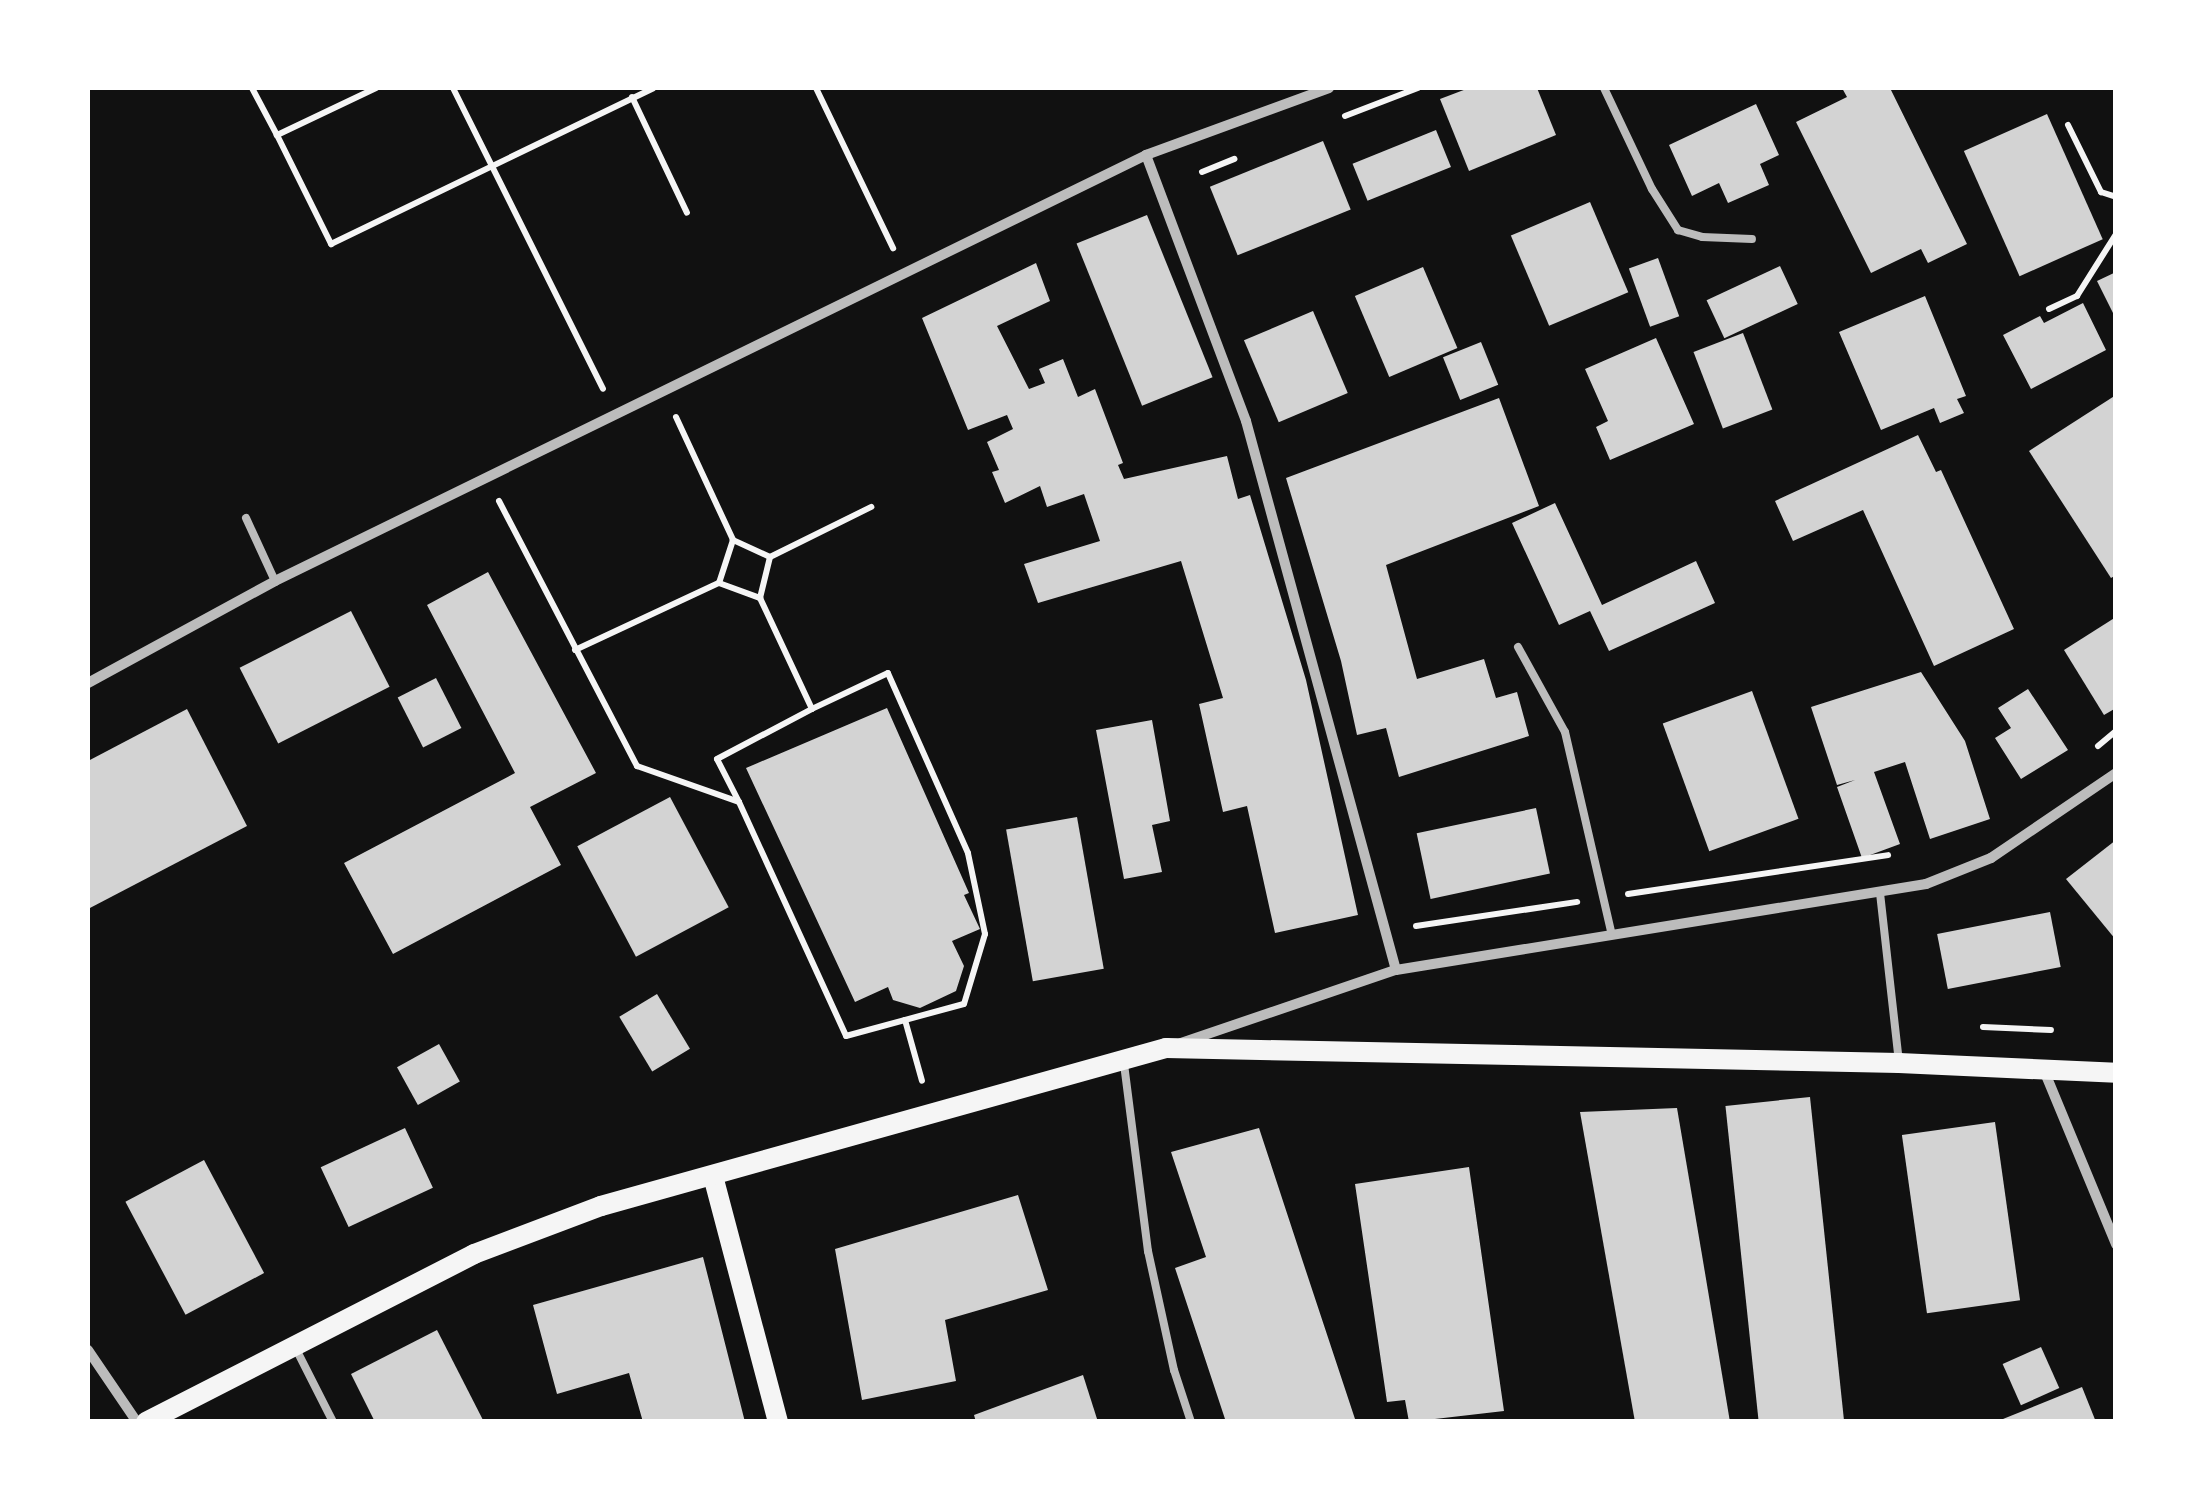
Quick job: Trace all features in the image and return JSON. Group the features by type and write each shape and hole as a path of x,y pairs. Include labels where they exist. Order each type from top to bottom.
{"main road":[{"path":"146,1422 474,1254 601,1206 1166,1048 1899,1063 2116,1073"},
{"path":"713,1176 778,1422"}],"street":[{"path":"88,683 274,580 1146,154 1329,88"},
{"path":"1146,154 1246,421 1396,970"},
{"path":"1166,1048 1396,970 1926,884 1991,858 2116,773"},
{"path":"2042,1067 2116,1244"},
{"path":"88,1350 138,1422"}],"lane":[{"path":"1604,88 1652,189 1678,230 1702,237 1752,239"},
{"path":"246,518 274,580"},
{"path":"1518,647 1565,732 1612,935"},
{"path":"1880,893 1899,1063"},
{"path":"1123,1060 1148,1251 1191,1422"},
{"path":"295,1346 333,1422"}],"path":[{"path":"252,88 331,244 653,88"},
{"path":"276,135 376,88"},
{"path":"454,88 615,412"},
{"path":"816,88 904,271"},
{"path":"632,97 687,213"},
{"path":"2068,125 2101,192 2116,197"},
{"path":"2049,309 2077,296 2116,234"},
{"path":"662,389 733,540 770,557"},
{"path":"487,478 636,766 739,802"},
{"path":"770,557 872,507"},
{"path":"718,583 733,540"},
{"path":"770,557 760,598 812,709"},
{"path":"574,650 718,583 760,598"},
{"path":"888,673 968,853 985,934 964,1004 846,1036 717,759 812,709 888,673"},
{"path":"2086,756 2116,731"},
{"path":"1385,931 1892,855"},
{"path":"905,1020 910,1040"}],"building":[{"path":"1469,88 1537,88 1556,135 1469,171 1440,99"},
{"path":"1842,88 1890,88 1967,244 1928,263 1921,249 1871,273 1796,122 1847,97"},
{"path":"1756,104 1779,155 1760,164 1769,185 1728,203 1719,183 1692,196 1669,145"},
{"path":"2047,114 2103,239 2020,276 1964,151"},
{"path":"1436,130 1451,167 1368,201 1353,164"},
{"path":"1323,141 1351,210 1238,255 1210,187"},
{"path":"1590,202 1628,292 1549,326 1511,236"},
{"path":"1147,215 1213,377 1142,406 1077,243"},
{"path":"1658,258 1679,316 1650,327 1629,269"},
{"path":"1036,263 1050,301 997,326 1029,389 1045,383 1039,369 1063,359 1078,397 1095,389 1123,463 1118,465 1124,479 1227,456 1238,499 1250,495 1306,680 1358,915 1275,933 1247,806 1223,812 1199,704 1223,698 1181,561 1038,603 1024,564 1100,541 1084,494 1047,507 1040,486 1005,503 992,472 999,470 987,442 1013,429 1007,415 968,430 922,318"},
{"path":"1780,266 1798,304 1724,338 1707,300"},
{"path":"1423,267 1457,348 1389,377 1355,296"},
{"path":"2116,272 2116,319 2097,281"},
{"path":"1925,296 1966,396 1957,399 1964,413 1940,423 1934,408 1881,430 1839,332"},
{"path":"2083,303 2106,350 2031,389 2003,335 2040,316 2044,323"},
{"path":"1313,311 1348,393 1279,422 1244,340"},
{"path":"1743,333 1772,410 1723,429 1694,352"},
{"path":"1656,338 1694,424 1610,460 1596,427 1608,421 1585,369"},
{"path":"1481,342 1498,385 1460,400 1443,357"},
{"path":"2116,395 2116,575 2111,578 2029,451"},
{"path":"1499,398 1539,506 1386,565 1417,679 1484,659 1496,698 1517,692 1529,736 1399,777 1386,728 1357,735 1341,661 1286,478"},
{"path":"1918,435 1936,472 1941,470 2014,629 1934,666 1863,510 1793,541 1775,501"},
{"path":"1555,503 1602,605 1696,561 1715,603 1609,651 1590,611 1559,625 1512,523"},
{"path":"488,572 596,773 530,807 561,865 393,954 344,863 515,773 427,605"},
{"path":"351,611 390,687 278,743 240,668"},
{"path":"2116,617 2116,708 2104,715 2064,650"},
{"path":"1921,672 1965,741 1990,819 1930,839 1905,762 1874,772 1900,844 1862,858 1837,787 1855,780 1837,785 1811,707"},
{"path":"436,678 461,728 423,747 398,698"},
{"path":"2028,689 2068,750 2021,779 1995,738 2011,728 1998,708"},
{"path":"1752,691 1799,819 1709,851 1663,723"},
{"path":"887,708 969,893 964,895 980,929 952,941 964,966 956,991 920,1008 893,1000 888,987 855,1002 746,768"},
{"path":"187,709 247,826 88,909 88,761"},
{"path":"1152,720 1170,821 1152,825 1162,872 1124,879 1096,730"},
{"path":"670,797 729,907 636,957 577,846"},
{"path":"1536,808 1550,874 1431,899 1417,833"},
{"path":"1077,817 1104,969 1033,981 1006,830"},
{"path":"2116,840 2116,940 2066,879"},
{"path":"2050,912 2061,967 1948,989 1937,934"},
{"path":"657,994 690,1049 652,1072 619,1017"},
{"path":"439,1044 460,1082 418,1105 397,1067"},
{"path":"1810,1097 1844,1422 1759,1422 1725,1106"},
{"path":"1677,1108 1730,1422 1635,1422 1580,1112"},
{"path":"1995,1122 2020,1300 1927,1313 1902,1135"},
{"path":"405,1128 433,1188 349,1227 321,1167"},
{"path":"1259,1128 1356,1422 1226,1422 1175,1268 1206,1257 1171,1152"},
{"path":"204,1160 264,1273 186,1315 125,1202"},
{"path":"1469,1167 1504,1411 1409,1422 1405,1400 1387,1402 1355,1184"},
{"path":"1018,1195 1048,1290 945,1320 956,1381 862,1400 835,1249"},
{"path":"703,1257 745,1422 643,1422 629,1373 557,1394 533,1305"},
{"path":"437,1330 484,1422 375,1422 351,1374"},
{"path":"2041,1347 2059,1388 2021,1405 2003,1364"},
{"path":"1083,1375 1098,1422 976,1422 974,1415"},
{"path":"2082,1387 2096,1422 1998,1422 1998,1421"}]}
